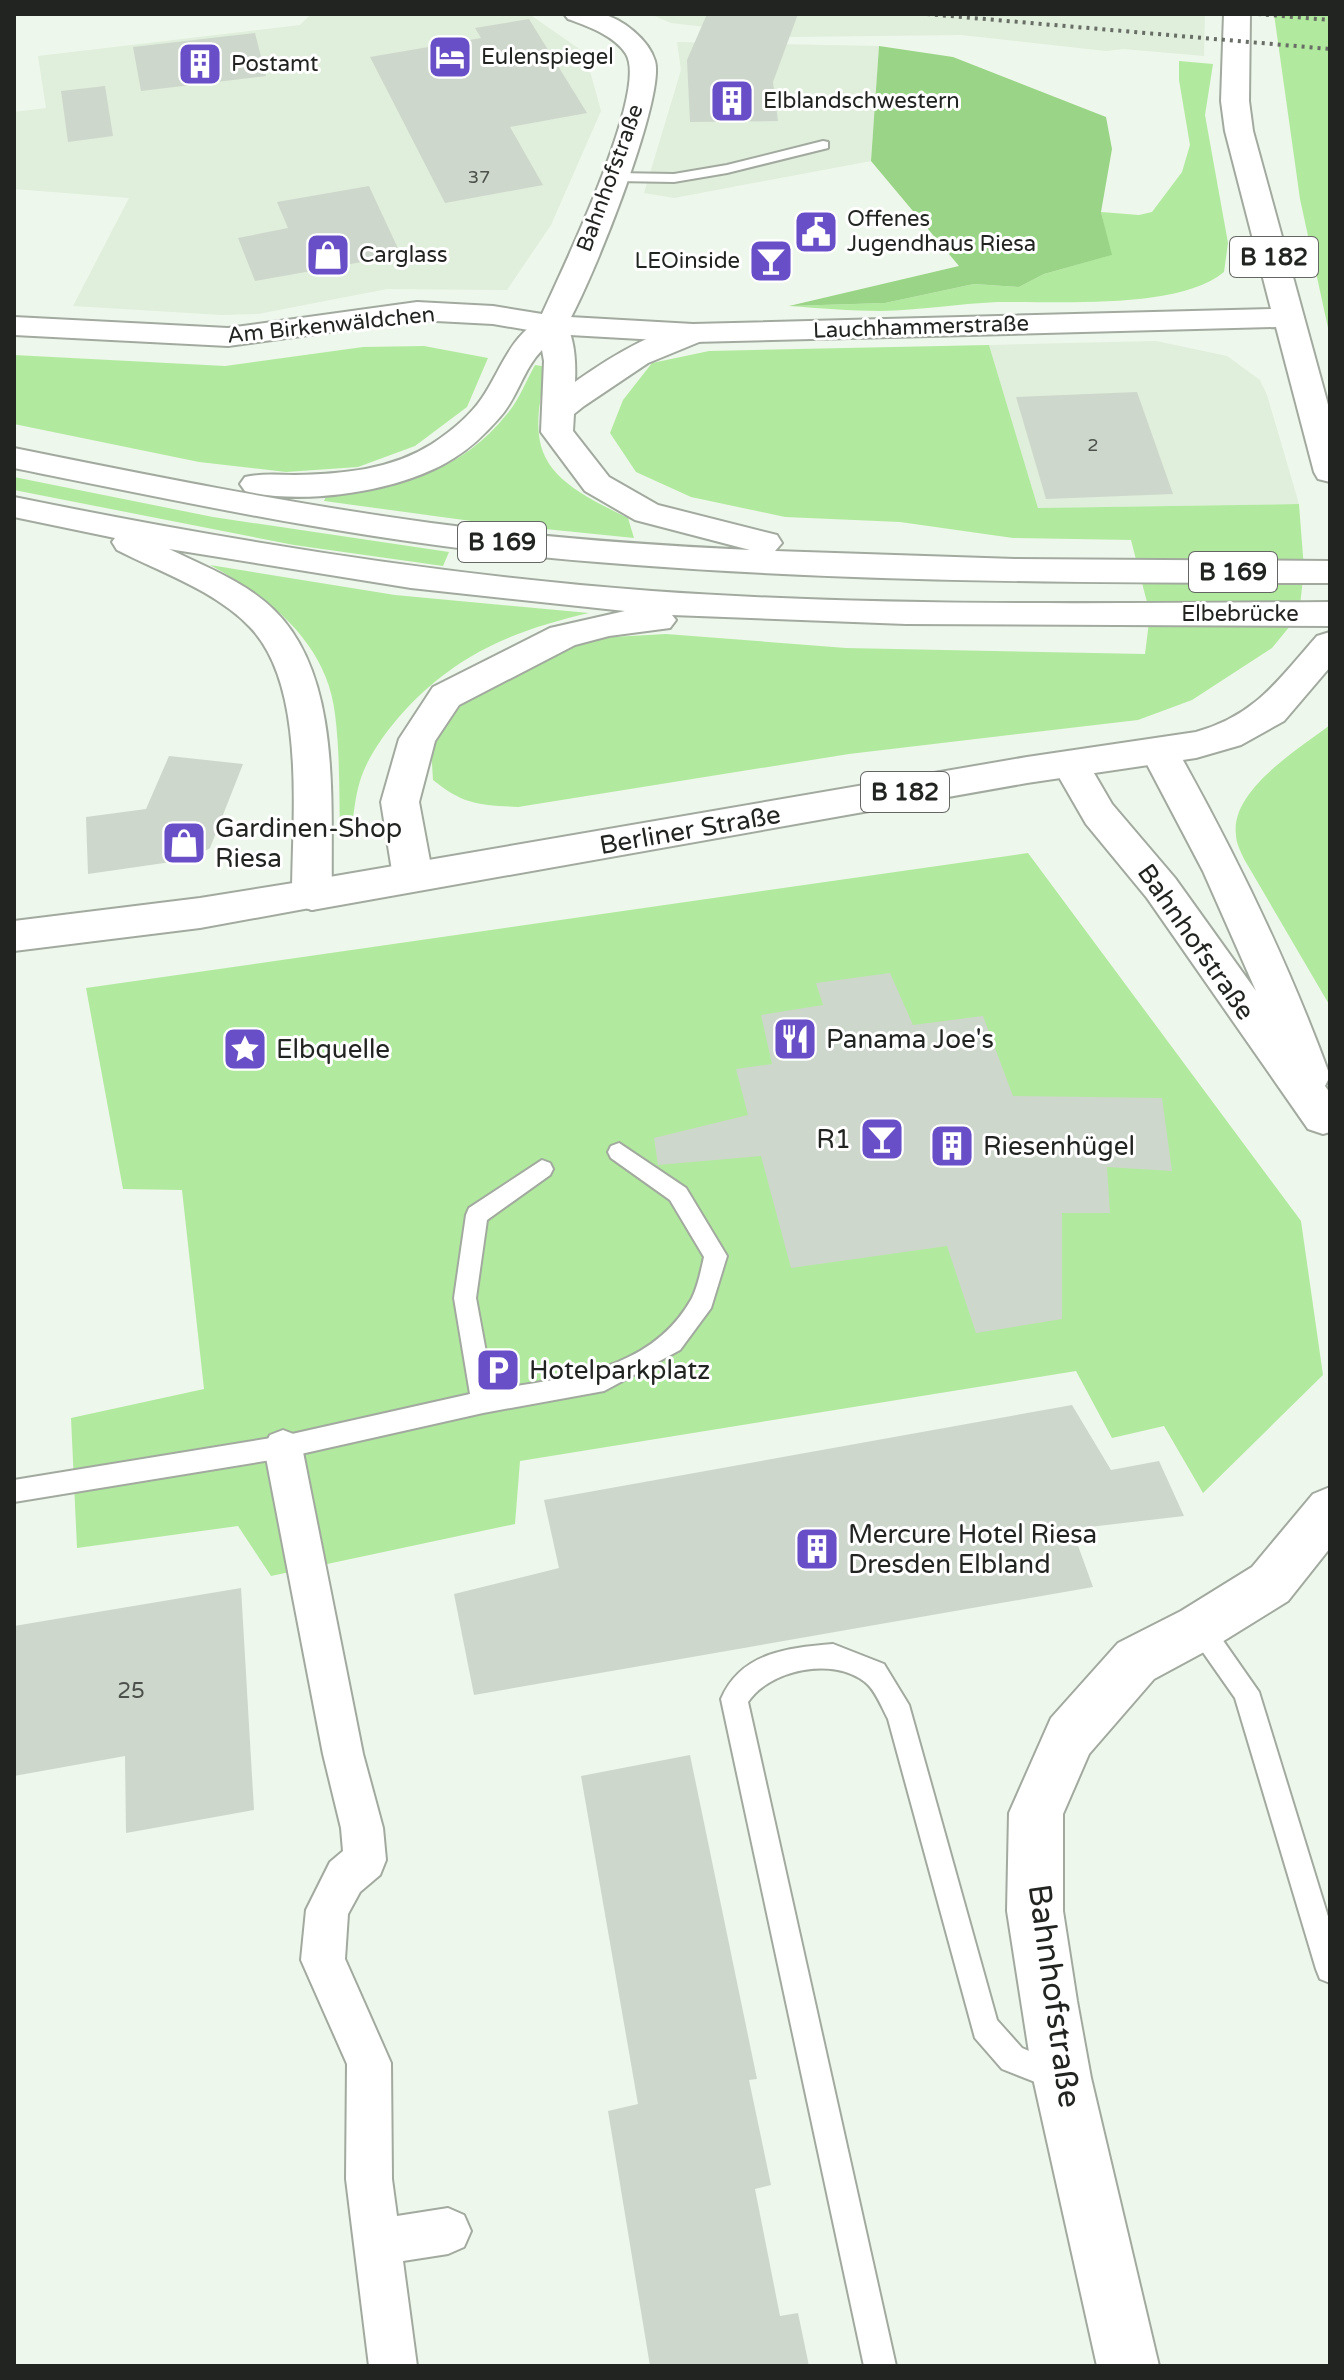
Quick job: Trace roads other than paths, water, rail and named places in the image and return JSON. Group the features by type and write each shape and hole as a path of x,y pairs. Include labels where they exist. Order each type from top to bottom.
{"main road":[{"name":"Bahnhofstraße","path":"552,325 615,177 645,82 643,62 633,44 595,20 577,14"},
{"name":"B 182","path":"1237,14 1235,101 1239,131 1330,472"},
{"name":"Am Birkenwäldchen","path":"14,326 228,337 417,311 493,315 552,325"},
{"name":"Lauchhammerstraße","path":"552,325 693,333 1291,318"},
{"path":"552,325 560,361 557,432 597,484 647,513 733,536 893,568"},
{"path":"114,478 298,487 347,484 406,470 462,437 492,408 521,355 552,325"},
{"path":"556,412 597,379 648,348 693,333"},
{"name":"B 169","path":"14,458 244,505 476,539 728,562 893,568"},
{"name":"B 169","path":"14,507 365,571 649,602 787,610"},
{"path":"95,524 243,603 263,619 293,661 305,719 312,895"},
{"name":"Elbebrücke","path":"893,568 1330,572"},
{"path":"413,877 400,802 417,739 446,696 563,636 609,624 787,610"},
{"name":"Elbebrücke","path":"787,610 979,616 1330,614"},
{"name":"Berliner Straße","path":"14,936 200,913 1071,765 1160,753 1228,736 1271,712 1330,644"},
{"name":"Bahnhofstraße","path":"1160,753 1209,840 1277,990 1327,1124"},
{"name":"Bahnhofstraße","path":"1071,765 1099,814 1161,888 1327,1124"},
{"name":"Bahnhofstraße","path":"1128,2366 1062,2078 1035,1911 1036,1813 1070,1736 1136,1661 1199,1628 1270,1584 1330,1510"}],"street":[{"path":"283,1447 343,1754 362,1828 365,1860 345,1877 327,1910 323,1960 369,2063 369,2179 393,2366"},
{"path":"377,2242 448,2231"}],"lane":[{"path":"615,177 674,178 727,169 823,145"},
{"path":"14,1491 283,1447 483,1402 604,1381 672,1343 703,1301 716,1256 678,1194 619,1152"},
{"path":"483,1402 465,1298 477,1215 542,1169"},
{"path":"1199,1628 1246,1692 1330,1969"},
{"path":"880,2366 734,1699 748,1679 781,1661 833,1656 875,1673 900,1714 985,2028 1012,2059 1062,2078"}],"railway":[{"path":"927,14 1330,49"},
{"path":"1258,14 1330,20"}],"place":[{"name":"Eulenspiegel","path":"450,57"},
{"name":"Postamt","path":"200,64"},
{"name":"Elblandschwestern","path":"732,101"},
{"name":"Offenes Jugendhaus Riesa","path":"816,232"},
{"name":"Carglass","path":"328,255"},
{"name":"LEOinside","path":"771,261"},
{"name":"Gardinen-Shop Riesa","path":"184,843"},
{"name":"Panama Joe's","path":"795,1039"},
{"name":"Elbquelle","path":"245,1049"},
{"name":"R1","path":"882,1139"},
{"name":"Riesenhügel","path":"952,1146"},
{"name":"Hotelparkplatz","path":"498,1370"},
{"name":"Mercure Hotel Riesa Dresden Elbland","path":"817,1549"}]}
